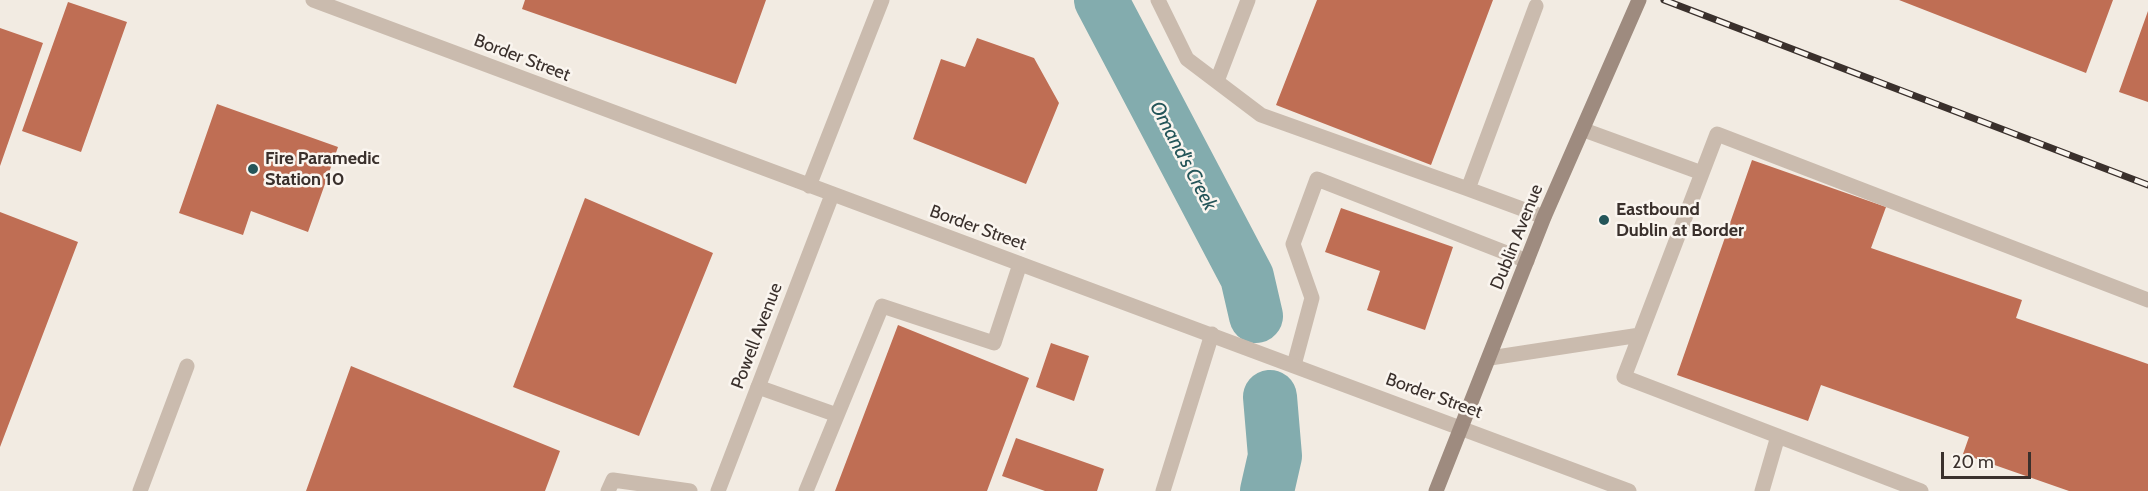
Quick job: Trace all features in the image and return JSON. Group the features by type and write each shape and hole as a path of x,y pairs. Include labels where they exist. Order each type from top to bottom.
{"main road":[{"name":"Dublin Avenue","path":"1436,491 1544,217 1639,0"}],"street":[{"name":"Border Street","path":"313,0 1629,491"},
{"path":"808,186 882,0"},
{"path":"1158,0 1186,59 1261,114 1544,217"},
{"path":"1217,81 1248,0"},
{"path":"1468,189 1536,6"},
{"path":"1584,130 1702,173"},
{"path":"1921,491 1624,377 1717,134 2148,300"},
{"path":"1294,365 1312,298 1293,244 1317,179 1527,261"},
{"name":"Powell Avenue","path":"718,491 832,195"},
{"path":"806,491 882,306 994,344 1020,264"},
{"path":"1163,491 1212,334"},
{"path":"1490,358 1640,335"},
{"path":"140,491 187,366"},
{"path":"758,387 837,415"},
{"path":"1762,491 1778,436"},
{"path":"608,491 612,480 690,491"}],"building":[{"path":"525,0 766,0 736,84 522,9"},
{"path":"1317,0 1493,0 1431,165 1276,105"},
{"path":"1899,0 2113,0 2086,73"},
{"path":"68,2 127,22 81,152 22,131"},
{"path":"2148,11 2148,102 2119,92"},
{"path":"0,28 43,43 0,166"},
{"path":"977,38 1034,58 1059,103 1026,184 913,139 941,59 965,67"},
{"path":"217,104 338,147 308,232 251,211 243,235 179,213"},
{"path":"1752,160 1886,207 1871,248 2022,300 2016,318 2148,364 2148,491 2069,491 1963,454 1969,437 1821,385 1808,421 1677,375"},
{"path":"585,198 713,253 639,436 513,387"},
{"path":"1341,208 1453,247 1425,330 1367,310 1380,271 1325,252"},
{"path":"0,212 78,242 0,447"},
{"path":"898,325 1029,378 987,491 835,491"},
{"path":"1051,343 1089,356 1074,401 1036,387"},
{"path":"351,366 560,451 545,491 306,491"},
{"path":"1016,438 1104,469 1097,491 1045,491 1002,476"}],"waterway":[{"name":"Omand's Creek","path":"1101,0 1247,277 1256,316"},
{"name":"Omand's Creek","path":"1267,491 1275,456 1270,397"}],"railway":[{"path":"1664,0 2148,185"}],"place":[{"name":"Fire Paramedic Station 10","path":"253,169"},
{"name":"Eastbound Dublin at Border","path":"1604,220"}]}
